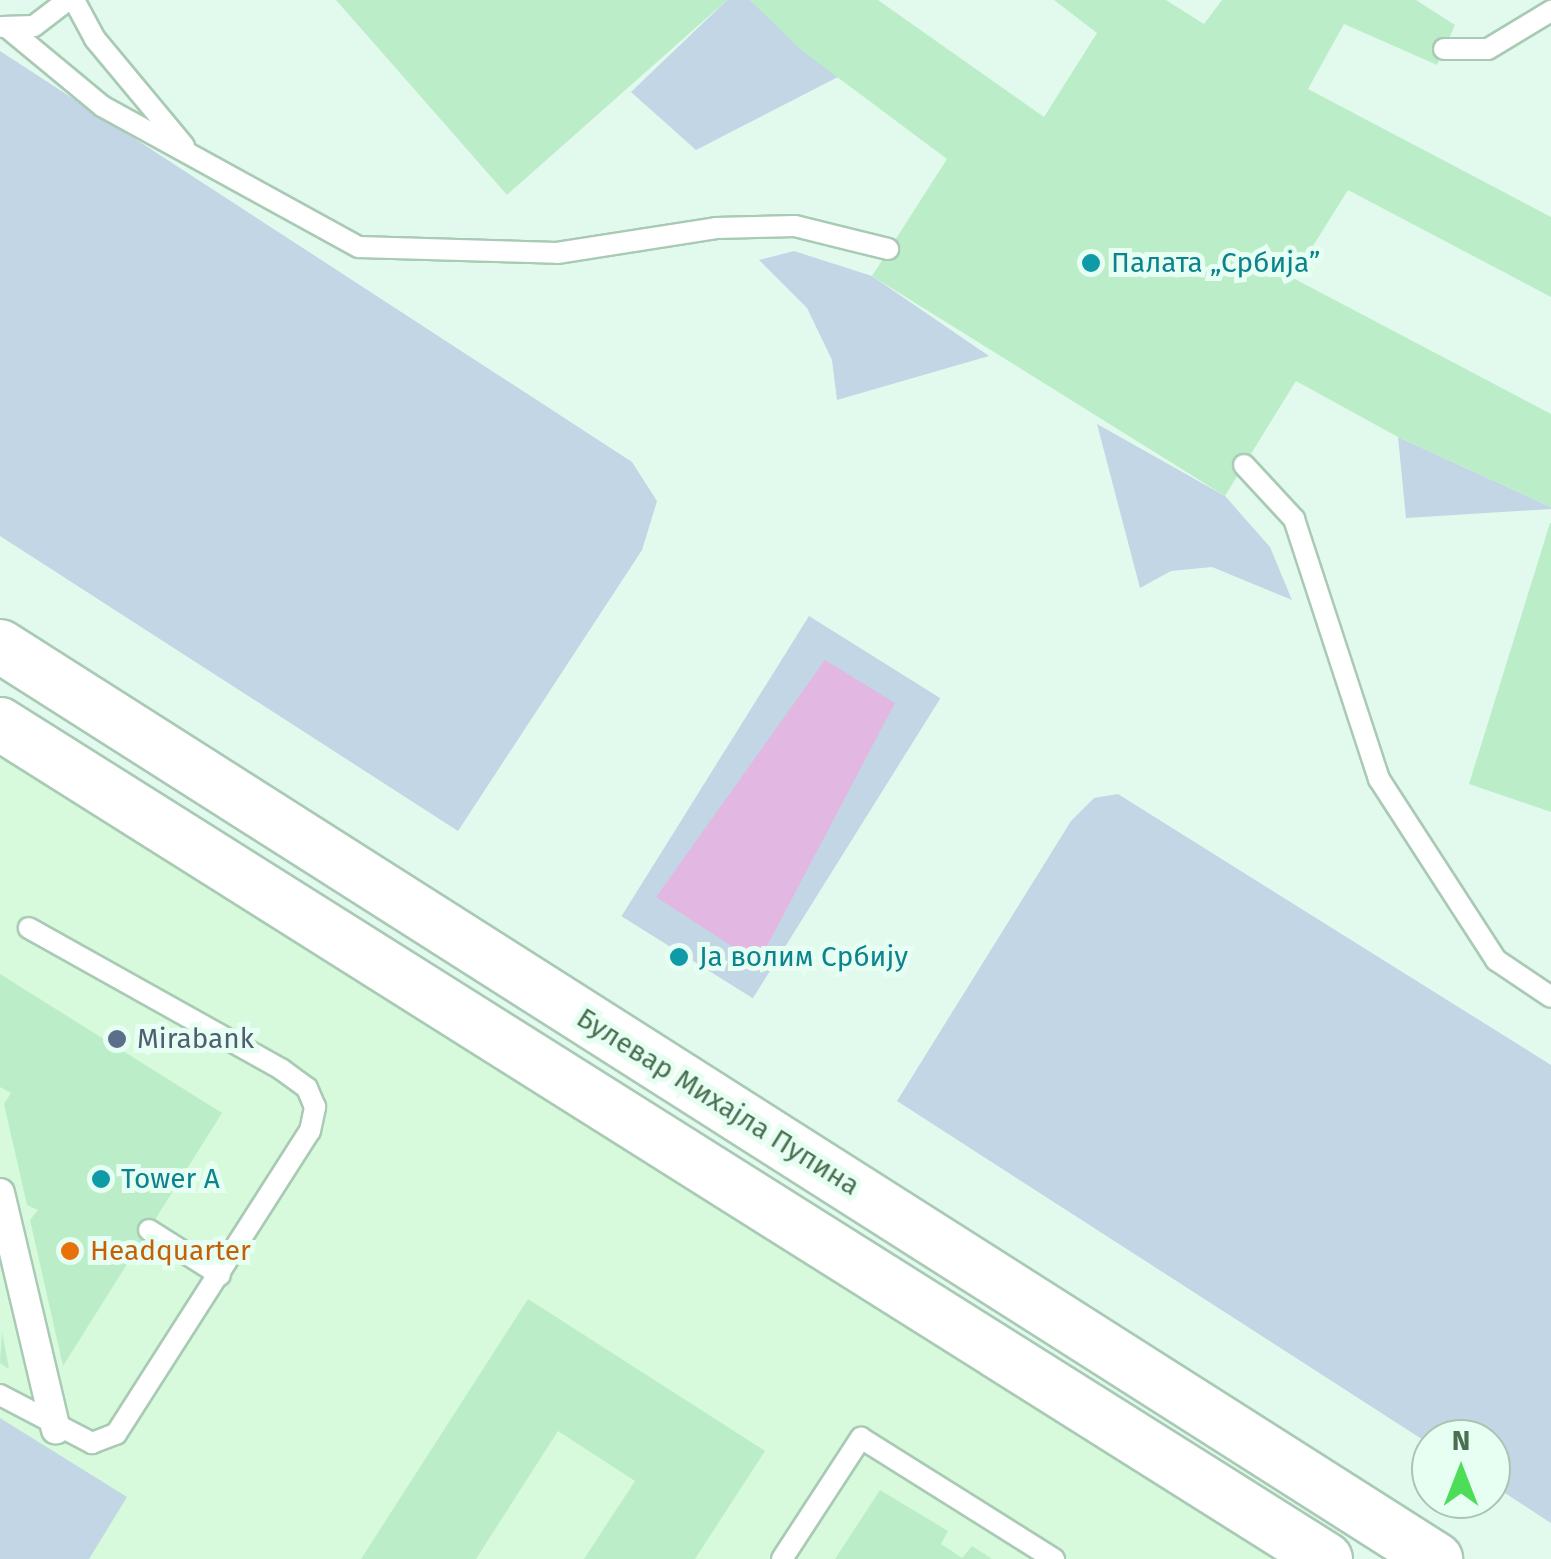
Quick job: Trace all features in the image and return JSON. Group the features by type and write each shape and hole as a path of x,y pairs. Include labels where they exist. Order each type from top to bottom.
{"main road":[{"name":"Булевар Михајла Пупина","path":"0,646 1436,1559"},
{"path":"0,724 1326,1559"},
{"path":"602,1102 634,1048"}],"street":[{"path":"0,1193 56,1430"}],"lane":[{"path":"5,28 34,26 71,0 95,38 188,152"},
{"path":"1444,50 1488,50 1551,11"},
{"path":"5,28 102,106 359,247 556,253 716,228 796,226 888,250"},
{"path":"1244,465 1294,519 1379,779 1496,960 1551,998"},
{"path":"0,1395 56,1430 92,1443 116,1434 310,1131 316,1107 307,1088 28,928"},
{"path":"149,1230 220,1275"},
{"path":"782,1559 861,1438 1054,1559"}],"shaded area":[{"path":"727,0 750,0 838,77 696,150 631,92"},
{"path":"0,51 632,462 657,501 642,550 458,831 0,536"},
{"path":"794,251 872,276 989,356 837,400 832,360 807,308 759,260"},
{"path":"1097,424 1225,496 1270,547 1292,600 1212,567 1171,571 1140,588"},
{"path":"1398,437 1551,507 1551,509 1406,518"},
{"path":"809,616 940,698 753,998 621,916"},
{"path":"825,660 895,703 758,963 656,897"},
{"path":"0,751 1276,1559 0,1559"},
{"path":"1118,794 1551,1065 1551,1523 1511,1497 1511,1419 1411,1419 1411,1432 897,1101 1071,821 1094,798"},
{"path":"0,1418 127,1497 89,1559 0,1559"}],"building":[{"path":"336,0 727,0 507,195"},
{"name":"Палата „Србија”","path":"750,0 878,0 1044,117 1097,33 1054,0 1166,0 1204,24 1222,0 1416,0 1455,25 1437,65 1344,24 1308,89 1551,217 1551,297 1348,190 1293,278 1551,414 1551,507 1398,437 1296,381 1225,496 872,276 947,159 801,50"},
{"path":"1551,523 1551,812 1469,784"},
{"name":"Tower A","path":"0,974 222,1113 63,1366 30,1220 38,1210 27,1205 4,1104 11,1093 0,1087"},
{"path":"528,1299 765,1451 695,1559 584,1559 635,1481 558,1431 476,1559 361,1559"},
{"path":"2,1332 9,1369 0,1363"},
{"path":"880,1490 948,1531 941,1544 962,1558 972,1546 992,1559 835,1559"}],"place":[{"name":"Палата „Србија”","path":"1091,263"},
{"name":"Ја волим Србију","path":"679,957"},
{"name":"Mirabank","path":"117,1039"},
{"name":"Tower A","path":"101,1179"},
{"name":"Headquarter","path":"70,1251"}]}
